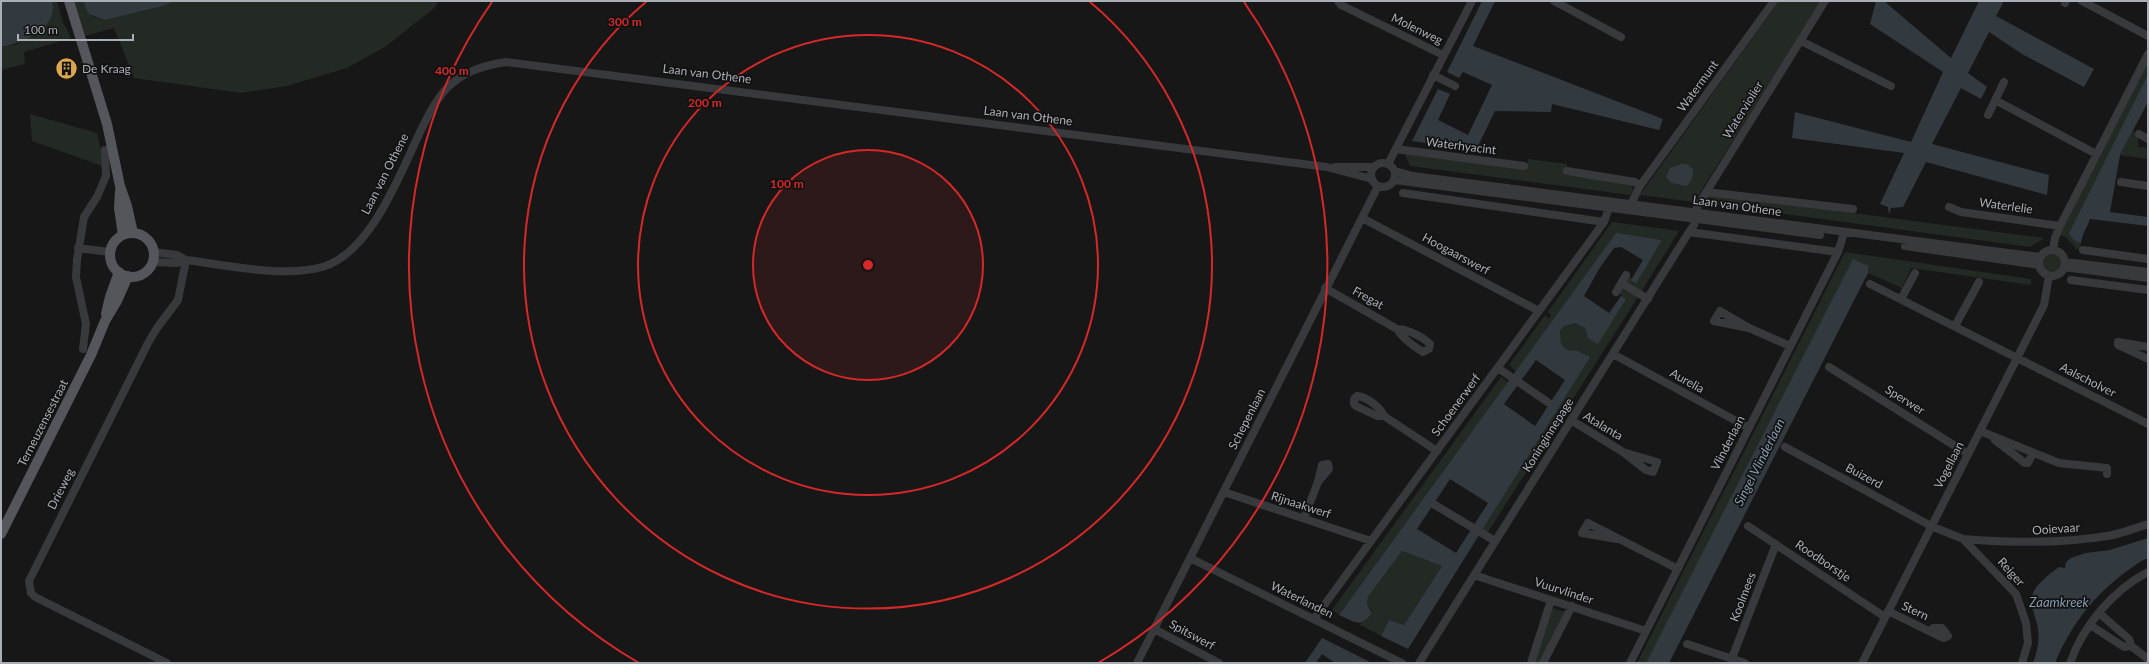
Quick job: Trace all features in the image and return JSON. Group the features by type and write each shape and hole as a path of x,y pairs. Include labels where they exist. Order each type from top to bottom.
{"main road":[{"path":"69,1 107,124 120,186 127,206 128,234"},
{"path":"128,234 146,239 153,257 148,269 141,274 123,274 111,261 110,252 116,240 128,234"},
{"name":"Terneuzensestraat","path":"1,534 91,355 105,321 117,300 123,274"}],"street":[{"name":"Molenweg","path":"1338,1 1341,5 1443,56"},
{"path":"1388,164 1472,1"},
{"path":"1554,1 1621,37"},
{"name":"Watermunt","path":"1629,207 1640,186 1774,1"},
{"name":"Waterviolier","path":"1695,215 1697,207 1706,192 1825,1"},
{"path":"2082,1 2148,36"},
{"path":"1801,41 1891,86"},
{"path":"2053,250 2055,238 2060,226 2148,54"},
{"name":"Laan van Othene","path":"153,257 177,263 186,260 288,271 323,267 341,258 362,240 378,217 426,120 448,87 462,76 480,68 506,62 1326,167 1374,168"},
{"path":"1433,75 1456,86"},
{"path":"1988,115 1997,101 2004,82"},
{"path":"1997,101 2096,154"},
{"path":"2139,134 2148,139"},
{"name":"Waterhyacint","path":"1396,149 1524,166"},
{"path":"83,349 86,324 76,277 78,248 84,218 97,197 108,170 105,150"},
{"path":"1380,163 1388,164 1395,171 1394,180 1388,186 1378,186 1372,179 1371,172 1380,163"},
{"name":"Laan van Othene","path":"1326,167 1372,179"},
{"name":"Laan van Othene","path":"1395,171 1431,181"},
{"path":"1567,172 1635,182 1640,186"},
{"name":"Laan van Othene","path":"1394,180 1431,181 2040,261"},
{"path":"1429,197 1431,181"},
{"path":"2121,182 2148,186"},
{"name":"Schepenlaan","path":"1137,663 1378,186"},
{"path":"1706,192 1853,209"},
{"path":"1403,193 1604,222"},
{"name":"Schoenerwerf","path":"1314,619 1604,222 1610,204"},
{"name":"Waterlelie","path":"1949,207 1961,212 2060,226"},
{"name":"Koninginnepage","path":"1419,663 1570,420 1648,299 1689,232 1695,215"},
{"name":"Hoogaarswerf","path":"1362,218 1539,312"},
{"path":"1689,232 1838,252"},
{"name":"Vlinderlaan","path":"1630,663 1838,252 1843,235"},
{"path":"78,248 110,252"},
{"path":"2053,250 2061,254 2064,264 2060,274 2049,276 2042,272 2040,261 2045,252 2053,250"},
{"path":"2083,250 2148,259"},
{"name":"Drieweg","path":"167,663 35,597 31,593 29,581 148,343 157,328 178,300 186,260"},
{"path":"2064,264 2148,272"},
{"path":"2064,264 2148,278"},
{"path":"1901,300 1915,273"},
{"path":"1616,292 1626,275"},
{"name":"Vogellaan","path":"1862,663 1968,454 1983,432 2016,358 2044,305 2049,276"},
{"path":"2070,280 2148,290"},
{"path":"1955,326 1979,282"},
{"path":"1621,283 1648,299"},
{"name":"Aalscholver","path":"1870,284 2148,424"},
{"name":"Fregat","path":"1326,288 1397,329"},
{"path":"1749,328 1790,346"},
{"path":"2148,347 2118,342 2118,345 2148,359"},
{"name":"Aurelia","path":"1613,354 1749,428"},
{"name":"Sperwer","path":"1829,367 1968,454"},
{"path":"1498,368 1549,403"},
{"path":"1384,416 1437,451"},
{"name":"Atalanta","path":"1570,420 1623,452"},
{"path":"1983,432 2059,463 2107,468 2107,474"},
{"path":"1983,432 2025,463 2028,463 2033,452"},
{"name":"Buizerd","path":"1785,447 1931,526"},
{"path":"2015,455 2018,447"},
{"path":"1304,518 1318,482"},
{"name":"Rijnaakwerf","path":"1224,492 1371,541"},
{"path":"1435,505 1495,541"},
{"name":"Ooievaar","path":"1963,540 2020,543 2063,542 2108,536 2148,524"},
{"name":"Roodborstje","path":"1748,526 1887,614"},
{"name":"Reiger","path":"1931,526 1963,540 2016,594 2026,623 2028,643 2022,663"},
{"path":"1616,539 1678,569"},
{"name":"Koolmees","path":"1732,658 1776,544"},
{"name":"Waterlanden","path":"1190,558 1402,663"},
{"path":"2070,663 2090,625 2099,613 2113,597 2148,572"},
{"name":"Vuurvlinder","path":"1474,575 1646,631"},
{"path":"1531,663 1551,600"},
{"path":"1543,663 1572,606"},
{"path":"2099,613 2129,639 2131,646 2148,659"},
{"name":"Stern","path":"1887,614 1931,631"},
{"path":"2090,625 2124,647 2131,646"},
{"name":"Spitswerf","path":"1154,629 1219,663"},
{"path":"1687,644 1745,663"}],"shaded area":[{"path":"52,1 57,1 63,22 71,38 24,52 25,64 1,70 1,47 17,44 47,24"},
{"path":"74,1 83,1 92,16 105,20 163,6 175,1 439,1 433,9 385,47 347,68 287,86 241,93 134,78 114,28 85,36"},
{"path":"1779,1 1821,1 1694,202 1640,195"},
{"path":"2148,59 2148,74 2069,233 2072,238 2081,243 2080,249 2076,249 2066,237 2059,235"},
{"path":"30,114 97,133 105,167 32,141"},
{"path":"2133,131 2138,134 2138,147 2148,148 2148,159 2120,155"},
{"path":"1405,154 1526,170 1528,159 1567,164 1565,175 1629,183 1632,185 1633,190 1630,195 1410,166"},
{"path":"1708,194 2044,238 2030,247 1705,203"},
{"path":"1612,222 1679,231 1641,292 1626,282 1629,276 1636,284 1662,240 1616,234 1516,371 1509,365 1545,315 1549,318 1551,316 1548,312"},
{"path":"1845,252 2031,279 2031,285 1911,268 1902,288 1868,273 1868,266 1646,663 1637,663"},
{"path":"2052,253 2059,256 2062,263 2059,270 2052,273 2045,270 2042,263 2045,256"},
{"path":"1622,289 1638,297 1488,532 1485,532 1482,530 1589,357 1578,351 1567,350 1561,344 1560,331 1564,326 1575,323 1585,328 1588,335 1626,300 1619,293"},
{"path":"1501,377 1508,382 1339,615 1332,610"},
{"path":"1402,551 1442,566 1404,625 1389,620 1381,636 1359,624 1369,617 1372,611 1367,604 1368,597"},
{"path":"1552,608 1566,612 1540,663 1534,663"}],"water":[{"path":"1,1 52,1 53,11 50,19 37,33 19,42 1,47"},
{"path":"83,1 175,1 163,6 105,20 89,14"},
{"path":"1482,1 1495,1 1473,46 1663,119 1659,130 1552,104 1551,112 1495,111 1476,150 1412,141 1438,89 1450,94 1438,120 1468,135 1492,85 1463,72 1459,78 1447,72"},
{"path":"1876,1 1884,1 1951,58 1979,1 2004,1 1996,16 2094,69 2084,87 2022,54 1989,32 1968,73 1987,87 1981,99 1961,88 1932,144 2049,175 2047,195 1926,162 1903,207 1891,208 1889,214 1888,207 1880,204 1904,153 1792,138 1795,112 1911,142 1943,72 1870,24"},
{"path":"2148,74 2148,102 2120,155 2110,212 2148,217 2148,226 2090,219 2081,243 2077,242 2069,233"},
{"path":"1681,164 1686,164 1693,169 1692,179 1686,186 1672,183 1666,177 1670,168"},
{"path":"1616,233 1662,240 1636,284 1631,280 1643,260 1621,247 1614,248 1599,269 1584,296 1609,313 1621,296 1626,299 1598,344 1588,338 1585,328 1575,323 1564,326 1560,331 1561,344 1567,350 1578,351 1590,357 1408,649 1381,636 1389,620 1404,625 1442,566 1402,551 1368,597 1367,604 1372,613 1368,618 1361,623 1357,623 1339,615","holes":["1536,360 1565,380 1535,426 1504,404","1450,479 1488,503 1456,553 1417,529"]},
{"name":"Singel Vlinderlaan","path":"1853,259 1868,266 1868,273 1669,663 1646,663"},
{"name":"Zaamkreek","path":"2148,538 2148,558 2115,580 2094,601 2068,636 2055,663 2033,663 2037,648 2038,634 2032,607 2032,596 2039,583 2059,567 2065,568 2066,562 2071,558 2086,553 2110,550"},
{"path":"1322,638 1372,663 1335,663 1322,654 1316,663 1305,663"}],"place":[{"name":"De Kraag","path":"67,69"}]}
